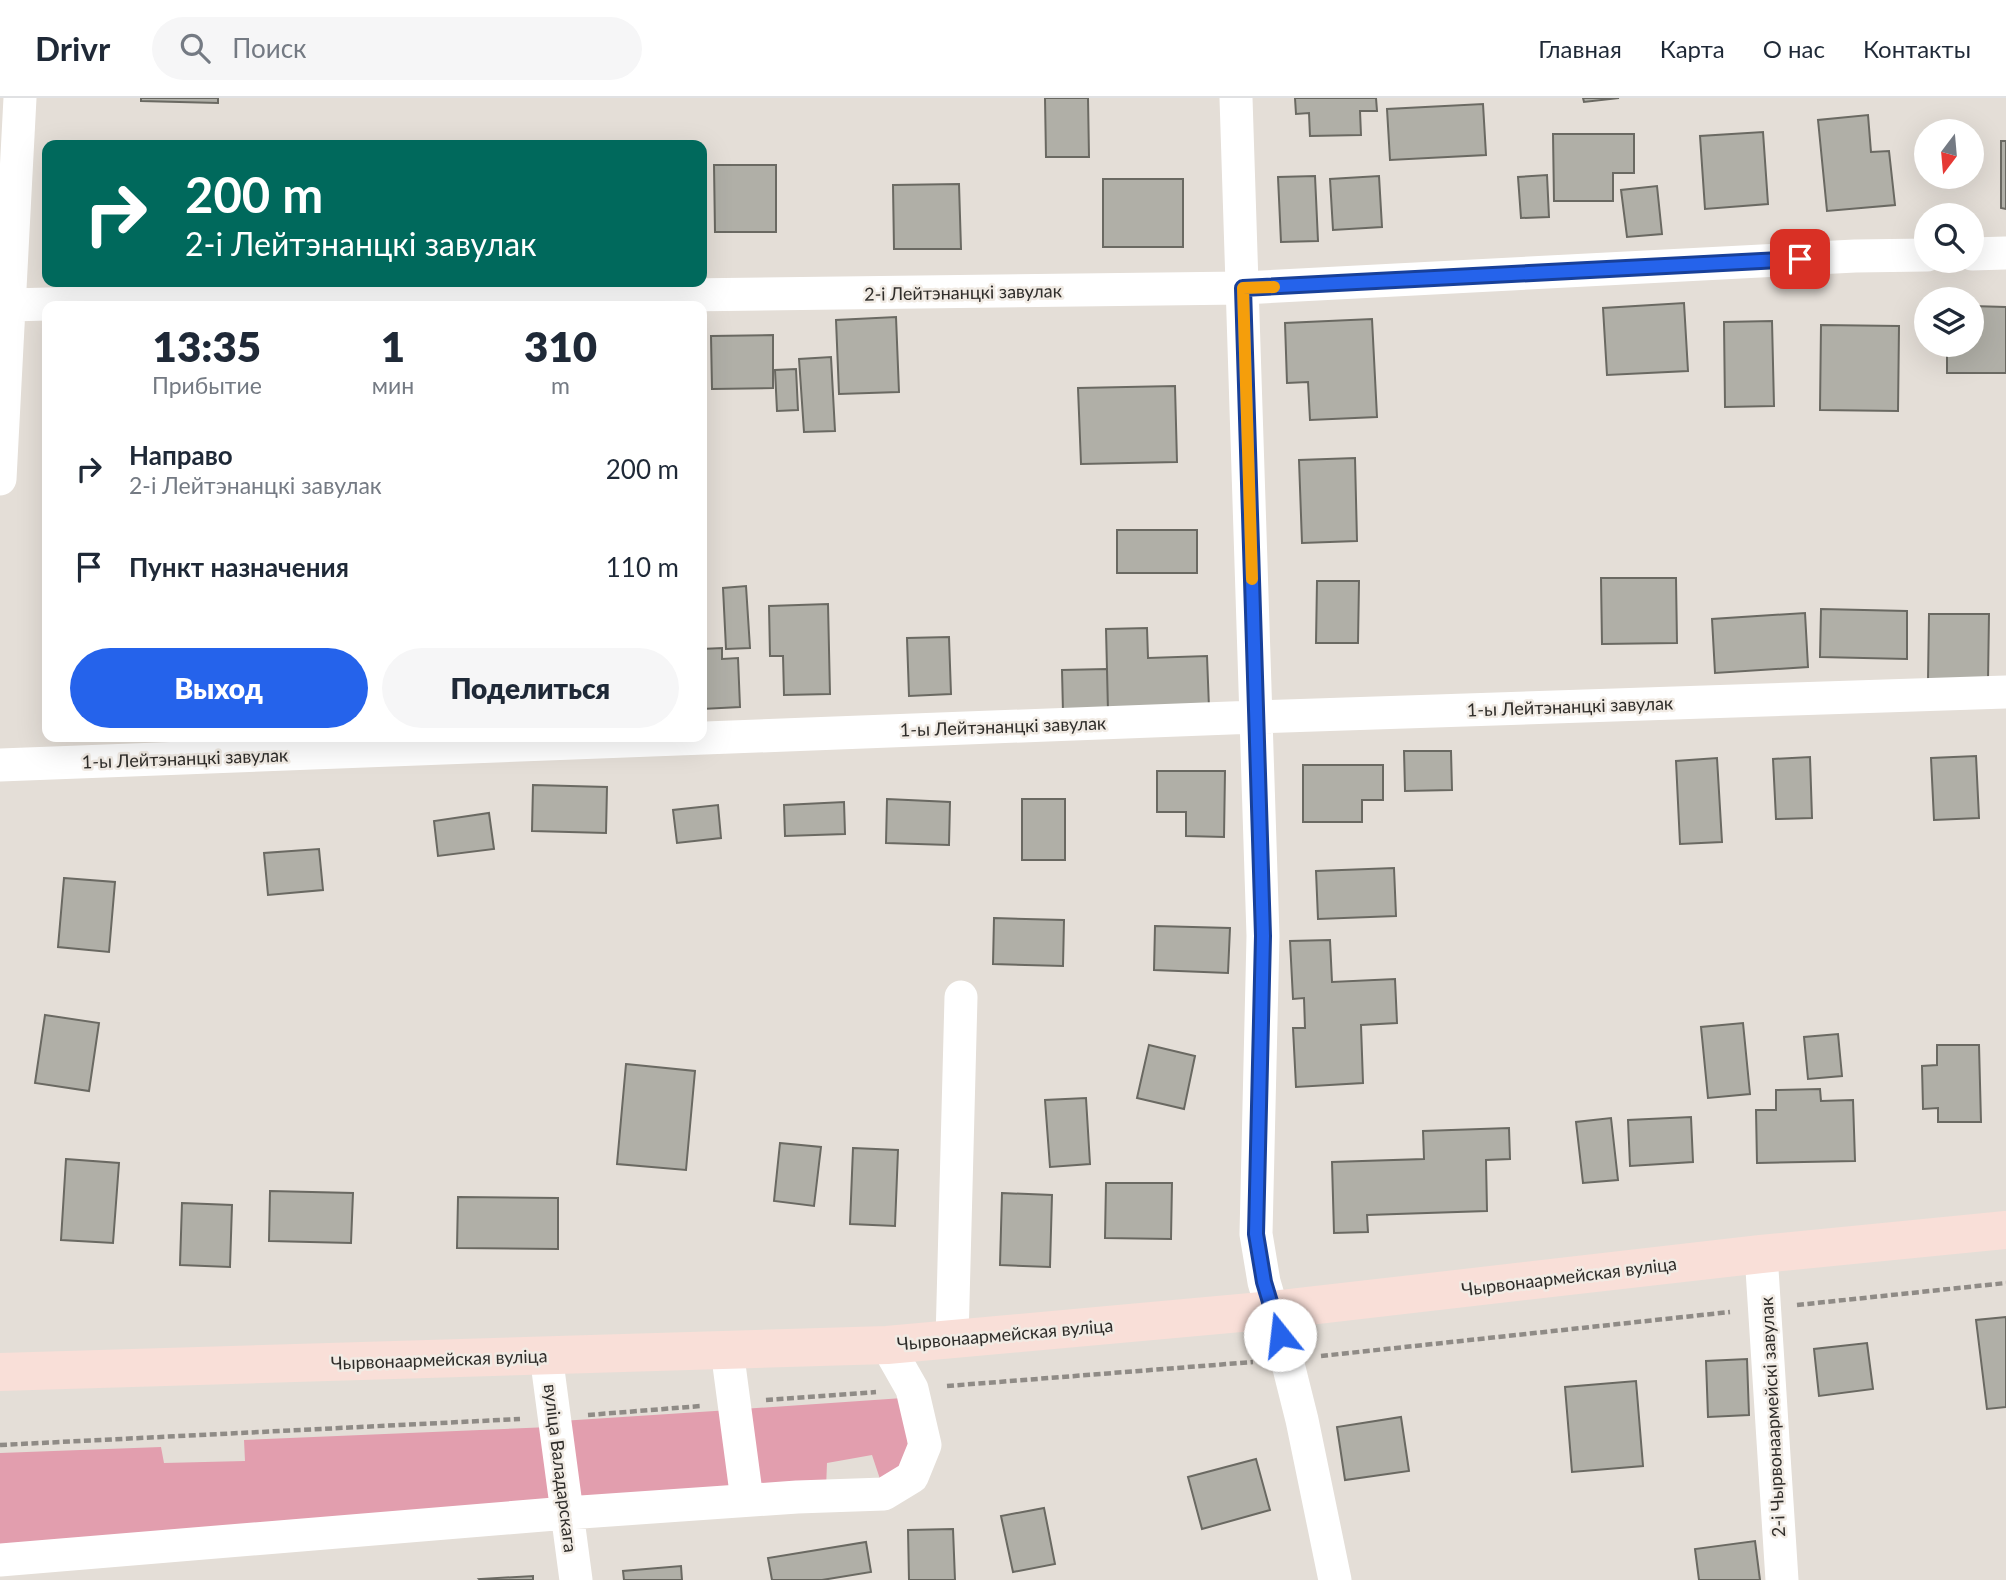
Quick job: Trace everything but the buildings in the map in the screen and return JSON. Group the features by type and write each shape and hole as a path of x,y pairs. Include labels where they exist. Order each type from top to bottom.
{"main road":[{"name":"Чырвонаармейская вуліца","path":"0,1372 887,1345 1273,1310 2006,1230"}],"street":[{"path":"0,479 5,307 20,98"},
{"path":"1236,98 1263,936 1256,1234 1264,1282 1302,1420 1335,1580"},
{"path":"1984,254 2006,253"},
{"name":"2-і Лейтэнанцкі завулак","path":"204,301 1243,288 1914,255"},
{"name":"2-і Лейтэнанцкі завулак","path":"5,307 42,305"},
{"name":"1-ы Лейтэнанцкі завулак","path":"707,738 2006,692"},
{"name":"1-ы Лейтэнанцкі завулак","path":"0,765 602,742"},
{"path":"951,1340 961,997"},
{"name":"2-і Чырвонаармейскі завулак","path":"1761,1255 1782,1580"},
{"path":"0,1560 567,1513 747,1500 884,1494 912,1477 925,1445 912,1389 887,1345"},
{"path":"727,1350 747,1500"},
{"name":"вуліца Валадарскага","path":"547,1355 576,1580"}],"path":[{"path":"0,1445 555,1418 1287,1360 2006,1283"}],"shaded area":[{"path":"903,1398 909,1456 907,1471 881,1482 872,1455 827,1463 826,1489 750,1495 742,1409"},
{"path":"730,1410 740,1493 571,1505 561,1421"},
{"path":"550,1427 559,1506 0,1549 0,1453 161,1447 164,1463 245,1461 244,1440"}],"slow traffic":[{"path":"1252,579 1243,288 1274,287"}],"route":[{"path":"1280,1335 1264,1282 1256,1234 1263,936 1243,288 1800,259"}]}
